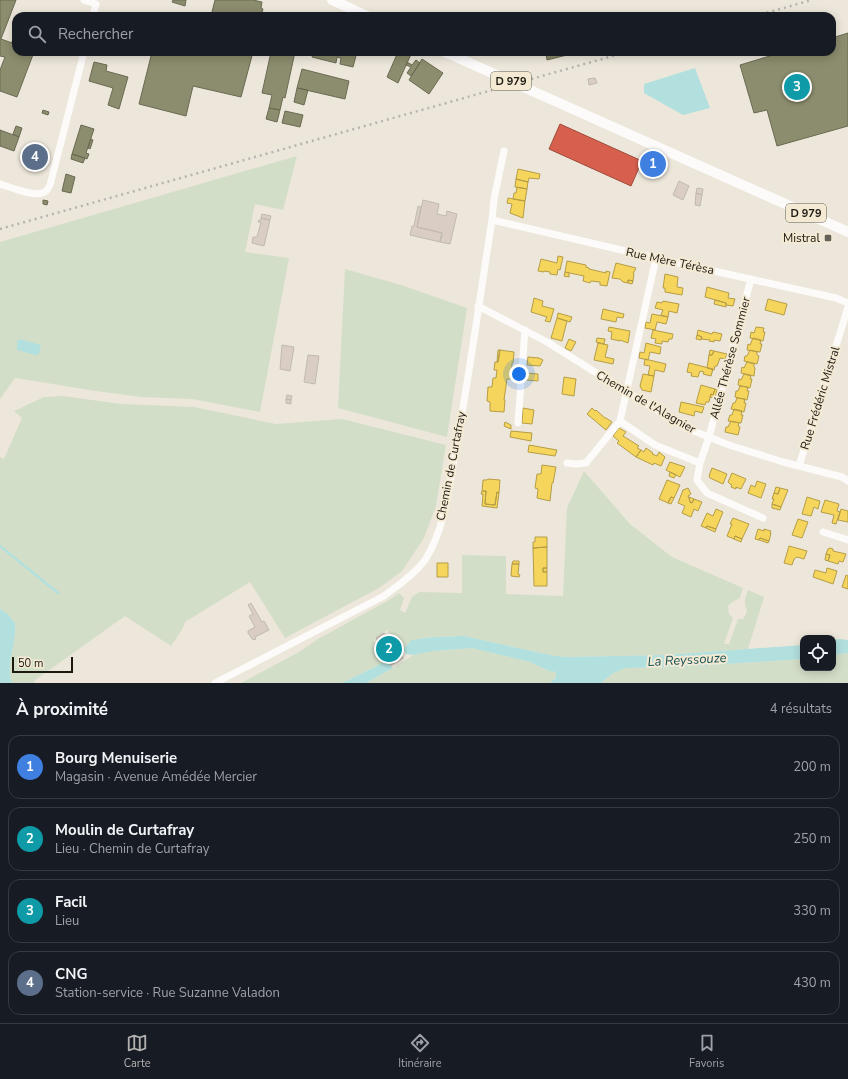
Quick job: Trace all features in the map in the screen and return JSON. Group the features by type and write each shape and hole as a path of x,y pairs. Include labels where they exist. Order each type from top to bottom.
{"main road":[{"path":"332,0 358,12"},
{"name":"D 979","path":"455,56 846,233"}],"street":[{"path":"84,0 96,4 94,12"},
{"path":"0,184 31,193 40,194 46,191 50,185 83,56"},
{"name":"Chemin de Curtafray","path":"215,683 384,596 410,577 425,560 436,538 445,508 459,433 494,199 504,151"},
{"name":"Rue Mère Térèsa","path":"492,220 836,298 848,303"},
{"path":"567,463 586,463 620,420 656,258"},
{"name":"Allée Thérèse Sommier","path":"751,279 709,437 700,463 697,480 707,493 763,518"},
{"name":"Chemin de l'Alagnier","path":"478,306 547,342 686,428 799,466 842,477 848,481"},
{"name":"Rue Frédéric Mistral","path":"799,466 848,307"},
{"path":"518,423 525,330"},
{"path":"620,420 656,445 700,463"},
{"path":"823,532 848,540"}],"green space":[{"path":"297,156 283,210 255,204 245,252 289,258 260,412 192,399 141,397 15,378 0,399 0,242"},
{"path":"345,269 401,285 467,308 447,437 338,408"},
{"path":"63,396 121,404 194,407 276,424 342,419 446,445 436,506 424,538 402,571 379,588 285,638 250,582 185,622 183,628 171,646 125,616 34,681 35,683 12,683 10,676 10,661 15,623 8,614 0,609 0,457 4,459 22,418 14,411 44,397"},
{"path":"584,471 630,524 672,557 743,588 740,598 728,606 729,614 733,618 724,644 729,644 738,619 743,619 747,613 745,599 748,590 764,597 748,649 666,655 568,657 555,656 464,636 433,637 413,640 403,649 387,630 373,640 379,651 387,660 342,683 241,683 299,652 318,639 399,593 404,598 400,610 405,613 412,597 419,592 462,593 462,555 506,556 506,594 563,596 567,508"},
{"path":"472,648 530,662 549,671 556,672 556,677 550,683 366,683 413,655 434,651"},
{"path":"848,653 848,683 601,683 612,674 625,668 680,667 800,659 800,671 836,671 836,655"}],"water":[{"path":"695,68 710,108 683,115 644,93 644,84"},
{"path":"20,339 41,345 39,354 35,355 17,350 17,341"},
{"path":"0,609 8,614 15,623 10,661 10,676 12,683 0,683"},
{"name":"La Reyssouze","path":"464,636 555,656 568,657 666,655 800,645 800,659 680,667 625,668 612,674 601,683 550,683 556,677 556,672 549,671 530,662 472,648 434,651 413,655 406,654 403,649 412,640 433,637"},
{"path":"836,640 848,640 848,653 836,655"},
{"path":"387,660 393,668 366,683 342,683 377,666"}],"building: Logements":[{"path":"518,169 540,174 539,179 529,178 528,182 516,179"},
{"path":"516,179 528,182 527,189 515,187"},
{"path":"517,187 527,189 525,201 513,199"},
{"path":"508,198 525,201 523,218 510,213 512,204 507,203"},
{"path":"558,256 563,257 560,270 558,269 557,275 550,274 550,272 538,271 541,259 557,263"},
{"path":"567,261 586,265 589,269 606,273 606,271 610,272 607,286 600,285 600,282 591,281 590,283 583,281 584,276 565,272"},
{"path":"616,263 636,268 633,274 633,281 628,280 628,283 623,282 620,279 612,278"},
{"path":"565,272 569,273 569,277 564,276"},
{"path":"665,274 678,277 677,287 683,288 682,295 665,292 665,288 663,288"},
{"path":"628,280 633,281 632,284 628,283"},
{"path":"707,287 729,293 728,298 735,299 733,306 705,297"},
{"path":"534,298 543,301 542,306 554,309 550,322 545,321 547,317 531,312"},
{"path":"768,299 787,304 784,315 765,310"},
{"path":"715,300 726,303 726,307 714,304"},
{"path":"663,301 679,304 677,313 669,311 668,317 661,315 663,310 655,308 657,302 662,303"},
{"path":"603,309 624,314 623,318 617,317 616,322 601,319"},
{"path":"558,313 572,317 570,322 557,318"},
{"path":"652,314 668,317 666,324 657,322 655,330 645,328 646,322 650,323"},
{"path":"557,318 567,321 562,341 551,338"},
{"path":"609,327 630,331 628,343 611,339 612,332 608,331"},
{"path":"756,327 764,328 763,332 765,332 763,341 750,338 751,332 754,333"},
{"path":"653,330 673,334 672,339 669,339 668,342 662,341 662,344 655,343 656,339 651,338"},
{"path":"698,330 712,334 713,332 722,334 720,341 714,340 714,342 701,339 702,337 697,335"},
{"path":"697,335 702,337 701,340 696,339"},
{"path":"597,338 605,339 604,344 596,342"},
{"path":"753,338 761,340 760,344 762,344 760,352 747,350 748,344 750,345"},
{"path":"569,339 576,342 571,351 565,348"},
{"path":"598,343 608,345 605,357 614,359 613,364 594,360"},
{"path":"646,343 661,347 660,354 650,352 648,360 639,358 640,352 644,353"},
{"path":"498,350 500,350 497,362"},
{"path":"500,350 514,352 511,379 507,379 504,412 490,411 490,402 487,401 488,387 492,387 493,378 496,378 497,370 494,370 495,362 498,362"},
{"path":"710,350 714,351 712,355 709,355"},
{"path":"750,350 757,352 757,355 759,356 757,364 744,361 745,356 747,356"},
{"path":"714,351 727,354 725,359 720,358 714,370 707,368 709,355 712,355"},
{"path":"528,357 543,360 540,366 527,365"},
{"path":"645,359 666,364 664,372 655,370 654,376 648,375 650,366 644,365"},
{"path":"747,362 754,364 754,376 741,373 742,367 744,368"},
{"path":"689,363 713,369 711,376 703,374 704,372 700,371 698,377 691,376 692,373 687,372"},
{"path":"526,373 538,374 538,381 526,380"},
{"path":"643,374 654,376 651,392 642,390 640,386"},
{"path":"744,374 751,376 750,379 752,379 750,388 738,385 739,379 741,380"},
{"path":"564,377 576,379 574,396 562,394"},
{"path":"701,385 715,389 713,395 711,394 709,402 706,402 705,405 696,403"},
{"path":"740,386 748,387 747,391 749,391 747,400 735,397 736,391 738,391"},
{"path":"715,389 717,390 715,398 710,397 711,394 713,395"},
{"path":"737,398 745,399 744,403 746,403 744,412 731,409"},
{"path":"681,402 704,407 702,413 695,411 694,416 679,412"},
{"path":"523,408 534,410 532,424 522,423"},
{"path":"592,408 612,422 606,430 587,414"},
{"path":"734,409 742,411 741,415 743,415 741,423 728,421"},
{"path":"731,421 739,423 738,426 740,427 738,435 725,432 726,427 728,427"},
{"path":"505,422 511,425 511,429 504,426"},
{"path":"619,428 626,432 623,436 639,446 637,448 641,450 636,457 617,443 619,441 613,436"},
{"path":"511,431 532,433 531,441 510,437"},
{"path":"529,445 557,450 555,456 528,452"},
{"path":"646,448 653,453 652,454 657,456 659,452 665,457 661,466 654,463 653,465 636,457 641,450 644,452"},
{"path":"670,462 685,467 680,477 666,470"},
{"path":"542,465 556,467 550,501 537,498 538,489 535,488 537,474 541,474"},
{"path":"712,468 727,474 723,484 710,478 709,476"},
{"path":"670,472 676,475 674,478 669,476"},
{"path":"732,473 746,479 741,489 731,487 732,485 728,482"},
{"path":"483,480 500,480 499,493 497,492 495,505 485,504 486,491 482,491"},
{"path":"667,480 680,485 674,498 671,497 668,503 659,499"},
{"path":"757,481 766,484 761,498 748,493 751,485 755,487"},
{"path":"776,487 780,488 778,494 774,493"},
{"path":"688,488 691,494 688,496 690,502 692,503 694,499 702,502 698,511 694,509 691,517 682,513 685,506 678,503 683,490"},
{"path":"780,488 788,490 781,507 772,504 774,493 778,494"},
{"path":"482,491 486,491 485,504 495,505 497,492 499,493 497,508 482,506"},
{"path":"671,497 674,498 671,504 668,503"},
{"path":"689,497 694,499 692,503 690,502"},
{"path":"807,497 820,501 818,509 814,507 811,516 802,514"},
{"path":"825,500 839,504 837,511 840,512 836,524 832,523 834,515 821,512"},
{"path":"772,504 781,507 780,510 772,508"},
{"path":"716,509 723,512 716,529 701,526 707,513 713,516"},
{"path":"841,509 848,511 848,522 838,520"},
{"path":"733,518 749,524 742,539 735,536 734,539 727,536"},
{"path":"798,519 808,522 802,538 792,535"},
{"path":"707,526 716,529 715,532 706,528"},
{"path":"758,529 771,531 769,541 760,538 759,540 755,539"},
{"path":"735,536 742,539 741,542 734,539"},
{"path":"535,537 547,537 547,547 533,548"},
{"path":"760,538 769,541 768,543 759,540"},
{"path":"789,546 807,551 804,559 797,557 794,559 792,565 784,563"},
{"path":"547,547 547,568 543,568 543,572 547,572 547,586 534,586 533,548"},
{"path":"830,548 833,549 833,551 846,554 843,562 839,561 838,564 828,561 830,555 826,554"},
{"path":"826,554 830,555 828,561 825,560"},
{"path":"513,561 519,561 519,564 512,564"},
{"path":"437,563 448,563 448,577 437,577"},
{"path":"512,564 519,564 519,577 511,576"},
{"path":"543,568 547,568 547,572 543,572"},
{"path":"827,568 837,571 833,584 813,577 815,570 826,573"},
{"path":"846,575 848,576 848,589 842,587"}],"building: Commerces":[{"path":"560,124 642,161 631,186 549,149"}],"building: Industrie":[{"path":"0,0 16,0 1,39 12,43 12,56 32,56 17,97 0,91 0,70 5,57 0,56"},
{"path":"173,0 186,0 185,6 172,2"},
{"path":"215,0 253,0 262,2 261,8 263,9 262,12 212,12"},
{"path":"848,33 848,126 777,146 767,110 754,113 740,65 770,56 836,56 836,37"},
{"path":"151,56 252,56 241,97 193,86 186,116 139,104"},
{"path":"270,56 294,56 285,98 283,97 280,110 269,108 272,95 262,93"},
{"path":"356,56 353,67 340,64 341,58 337,57 336,63 312,57"},
{"path":"396,56 410,56 398,83 387,77"},
{"path":"546,56 563,56 547,60"},
{"path":"422,59 443,73 429,94 409,80"},
{"path":"416,60 420,63 411,76 407,73 411,67 406,65 407,62 412,65"},
{"path":"94,62 107,65 106,71 128,77 119,109 108,105 113,88 89,81"},
{"path":"302,69 349,81 345,99 297,88"},
{"path":"297,88 308,90 304,105 294,102"},
{"path":"269,108 280,110 277,122 266,119"},
{"path":"43,110 49,112 48,115 42,113"},
{"path":"285,111 303,115 300,127 282,123"},
{"path":"81,125 94,129 86,153 89,154 87,159 72,154"},
{"path":"16,126 22,128 19,137 13,134"},
{"path":"0,130 19,137 14,151 0,146"},
{"path":"91,139 93,140 90,149 88,148"},
{"path":"72,154 85,158 83,163 71,159"},
{"path":"66,174 75,177 71,193 62,191"},
{"path":"43,200 48,201 47,205 43,204"}],"building: Autres":[{"path":"595,78 597,83 589,85 588,79"},
{"path":"679,181 689,186 683,200 673,195"},
{"path":"697,188 703,189 702,195 696,193"},
{"path":"696,193 702,195 700,206 695,205"},
{"path":"423,200 439,204 437,214 446,216 447,211 457,214 450,244 440,242 442,233 417,227"},
{"path":"418,206 421,207 417,227 442,233 440,242 410,235 412,226 414,226"},
{"path":"262,214 271,216 270,220 261,218"},
{"path":"261,218 270,220 264,246 252,243 253,237 257,237 261,222 258,222"},
{"path":"282,345 294,347 290,371 280,369"},
{"path":"308,355 319,356 315,384 304,382"},
{"path":"287,395 292,396 291,400 286,399"},
{"path":"286,399 291,400 291,404 286,403"},
{"path":"251,603 262,622 264,621 269,630 255,637 256,639 253,640 248,633 248,631 255,627 249,616 253,614 248,605"},
{"path":"384,633 403,658 391,665 380,650 383,648 376,638"}],"waterway":[{"path":"0,546 58,593"}],"railway":[{"path":"769,12 812,0"},
{"path":"0,229 613,56"}],"place":[{"name":"Facil","path":"797,87"},
{"name":"CNG","path":"35,157"},
{"name":"Bourg Menuiserie","path":"653,164"},
{"name":"Mistral","path":"828,238"},
{"name":"Moulin de Curtafray","path":"389,649"}]}
